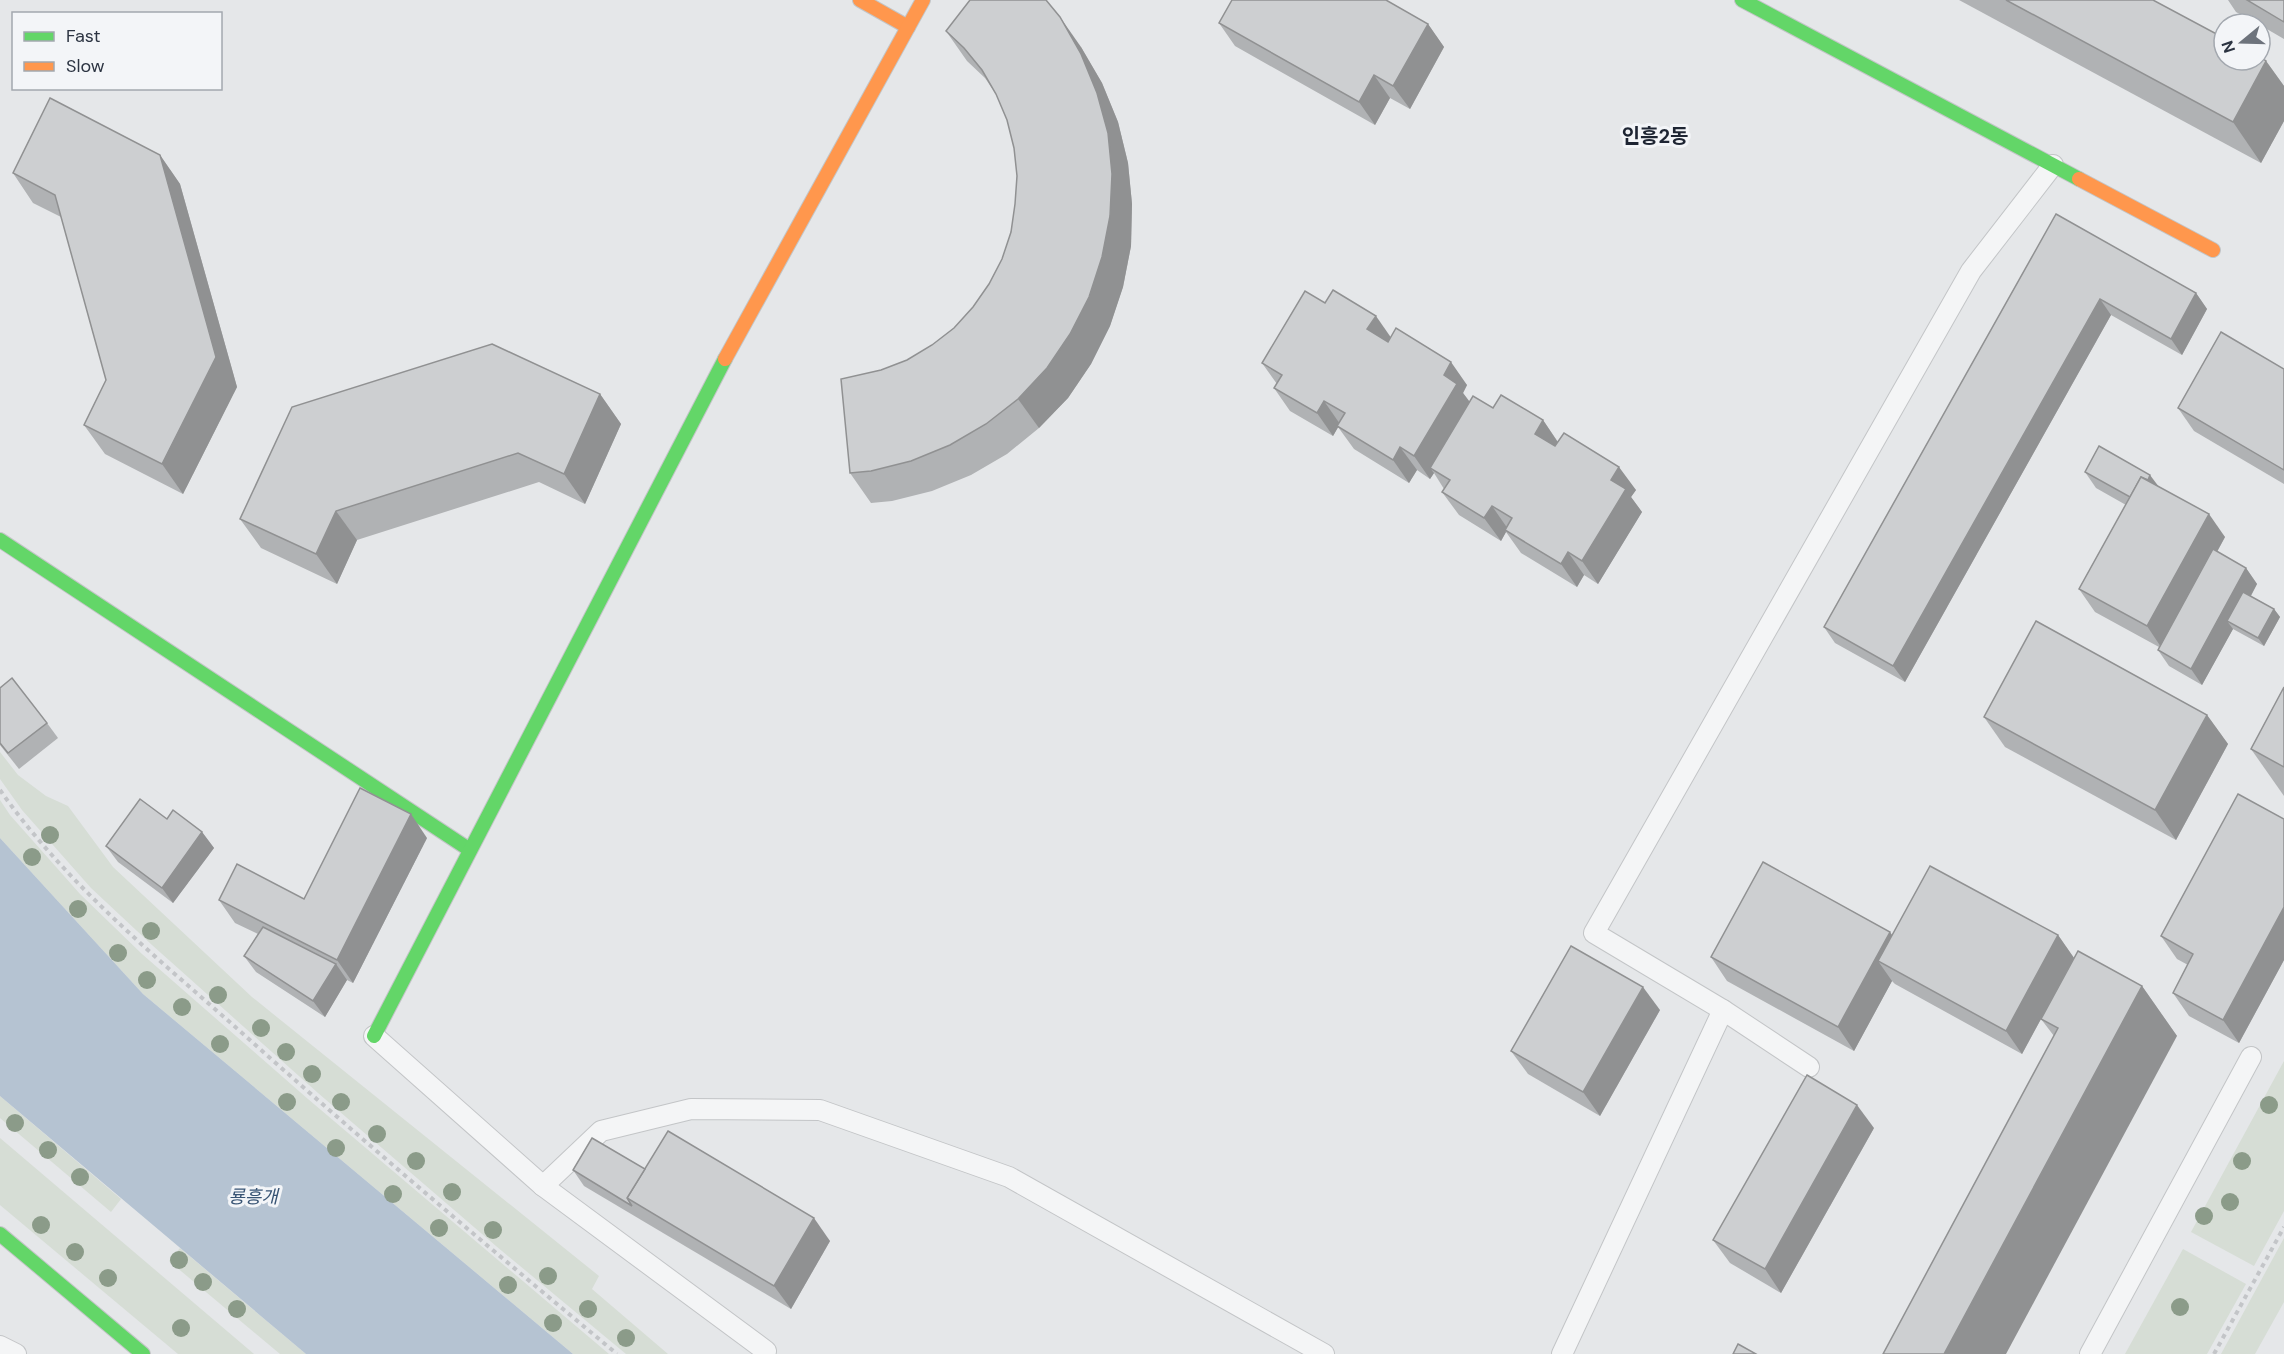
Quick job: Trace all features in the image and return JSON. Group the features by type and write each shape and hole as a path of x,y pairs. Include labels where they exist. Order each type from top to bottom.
{"street":[{"path":"860,0 908,27"},
{"path":"374,1036 701,402 923,0"},
{"path":"1742,0 2213,250"},
{"path":"0,540 470,850"},
{"path":"0,1234 143,1354"}],"lane":[{"path":"1809,1067 1723,1010 1594,933 1971,271 2053,165"},
{"path":"1562,1354 1723,1010"},
{"path":"374,1036 543,1186 766,1351"},
{"path":"2090,1354 2251,1057"},
{"path":"543,1186 601,1131 691,1109 820,1110 1009,1177 1324,1354"},
{"path":"0,1346 16,1354"}],"path":[{"path":"0,790 16,812 86,891 148,951 312,1096 616,1354"},
{"path":"2214,1354 2284,1227"}],"shaded area":[{"path":"0,752 18,775 46,796 68,806 113,867 252,997 599,1276 592,1289 668,1354 626,1354 318,1093 152,945 91,888 22,810 0,779"},
{"path":"0,800 10,815 80,894 142,954 308,1099 609,1354 573,1354 143,994 0,838"},
{"path":"2284,1061 2284,1211 2254,1266 2191,1232"},
{"path":"0,1096 121,1199 111,1212 0,1118"},
{"path":"0,1138 254,1354 178,1354 0,1205"},
{"path":"2284,1238 2284,1302 2255,1354 2221,1354"},
{"path":"180,1248 306,1354 280,1354 169,1261"},
{"path":"2183,1249 2246,1284 2207,1354 2125,1354"}],"water":[{"name":"룡흥개","path":"0,838 143,994 573,1354 306,1354 0,1096"}],"building":[{"path":"970,0 1046,0 1060,17 1081,54 1097,93 1108,133 1112,174 1110,216 1102,257 1089,297 1070,334 1047,368 1018,399 986,424 950,445 911,461 871,471 850,473 841,379 881,370 907,360 954,328 989,284 1002,259 1011,232 1017,176 1014,148 1007,120 982,70 946,31"},
{"path":"1232,0 1386,0 1428,24 1393,86 1374,75 1359,102 1219,23"},
{"path":"2006,0 2153,0 2212,32 2212,72 2260,72 2233,122"},
{"path":"2247,0 2284,0 2284,22 2272,15 2272,12 2267,12"},
{"path":"50,98 160,155 216,357 162,464 84,425 106,380 55,195 13,173"},
{"path":"2056,214 2196,293 2171,339 2100,299 1893,666 1824,627"},
{"path":"1333,290 1376,316 1367,329 1388,342 1396,328 1451,362 1444,375 1457,384 1414,456 1400,447 1393,460 1337,426 1345,413 1324,401 1317,413 1274,388 1282,375 1262,363 1305,291 1325,303"},
{"path":"2221,332 2284,369 2284,470 2178,408"},
{"path":"492,344 600,394 564,474 518,453 336,511 316,554 240,519 292,407"},
{"path":"1501,395 1543,420 1535,434 1555,446 1564,433 1619,467 1611,480 1626,489 1582,561 1568,552 1561,564 1505,530 1512,518 1492,506 1484,518 1442,492 1450,480 1430,468 1473,396 1493,408"},
{"path":"2099,446 2150,475 2148,480 2141,477 2130,497 2085,472"},
{"path":"2141,477 2209,514 2147,626 2079,589"},
{"path":"2213,549 2246,568 2191,669 2158,650"},
{"path":"2243,592 2274,609 2258,638 2227,621"},
{"path":"2036,621 2207,715 2155,810 1984,717"},
{"path":"12,678 47,723 8,753 0,743 0,688"},
{"path":"2284,687 2284,767 2251,749"},
{"path":"360,788 411,814 337,960 219,900 237,864 304,899"},
{"path":"2238,794 2284,819 2284,907 2223,1020 2173,993 2193,954 2161,936"},
{"path":"140,799 167,819 173,810 202,832 162,888 106,846"},
{"path":"1763,862 1890,932 1838,1027 1711,957"},
{"path":"1930,866 2058,935 2006,1031 1878,961"},
{"path":"263,927 336,964 313,1001 244,956"},
{"path":"1571,946 1643,987 1583,1092 1511,1051"},
{"path":"2078,951 2142,986 1944,1354 1883,1354 2058,1028 2041,1019"},
{"path":"1807,1075 1857,1105 1765,1269 1713,1240"},
{"path":"668,1131 814,1218 774,1286 627,1198"},
{"path":"592,1138 645,1169 627,1198 632,1206 573,1170"},
{"path":"1738,1344 1756,1354 1733,1354"}],"traffic: fast":[{"path":"1742,0 2079,179"},
{"path":"374,1036 725,359"},
{"path":"0,540 470,850"},
{"path":"0,1234 143,1354"}],"traffic: slow":[{"path":"860,0 908,27"},
{"path":"725,359 923,0"},
{"path":"2079,179 2213,250"}],"district":[{"name":"인흥2동","path":"1655,136"}]}
